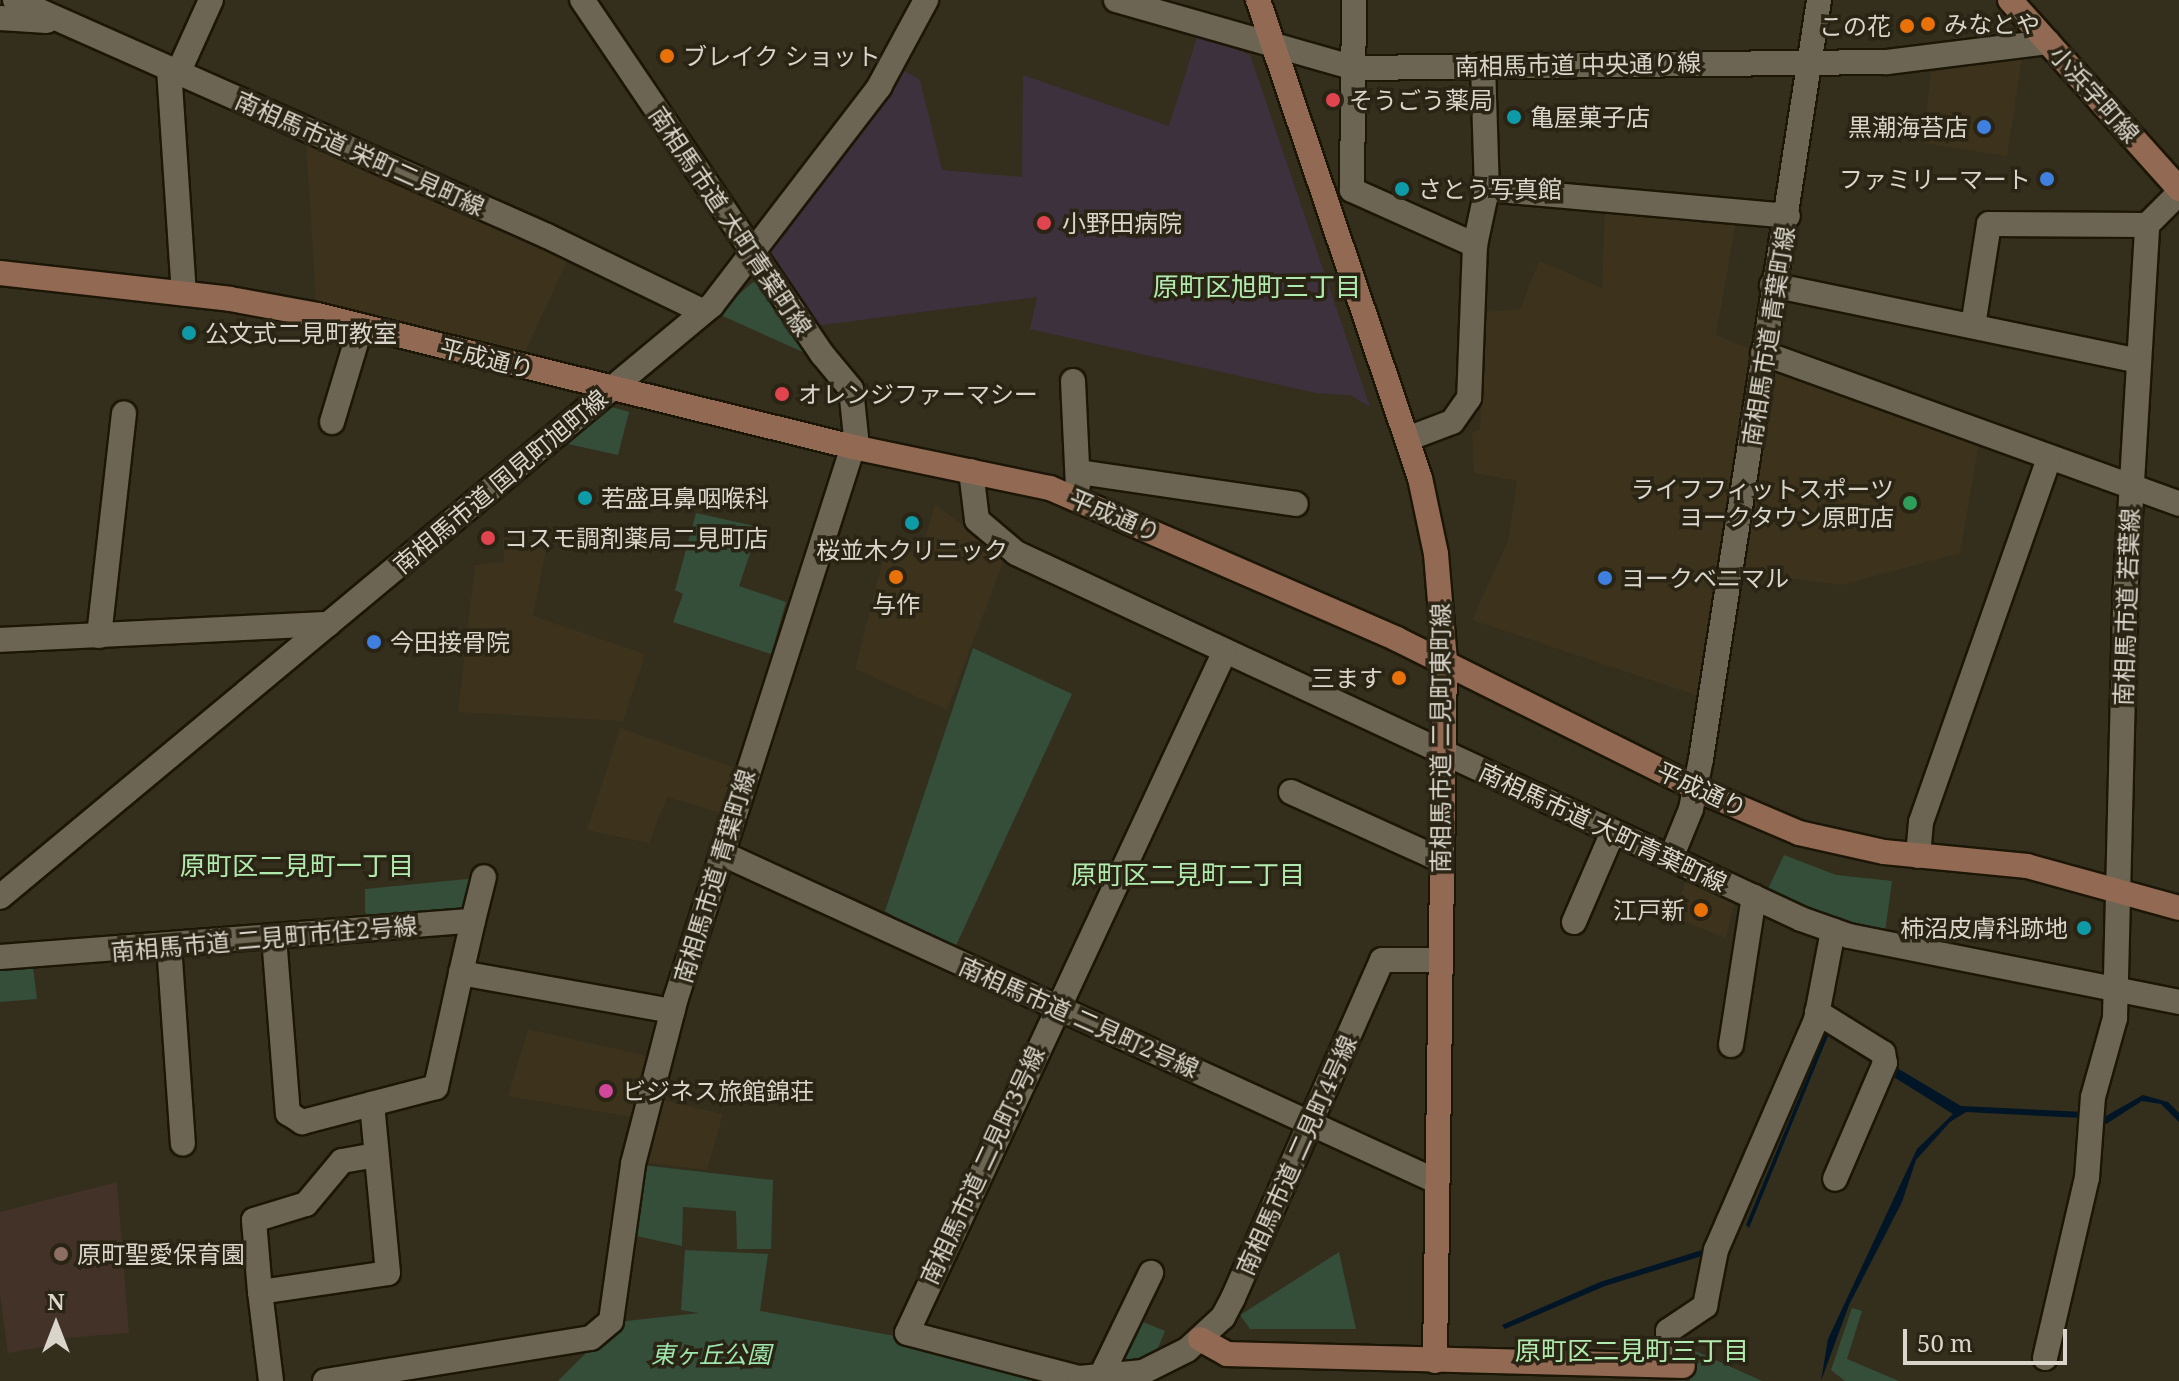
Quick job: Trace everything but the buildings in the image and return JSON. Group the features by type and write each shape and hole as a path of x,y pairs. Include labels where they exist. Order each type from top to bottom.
{"street":[{"path":"184,294 174,71 211,0"},
{"name":"南相馬市道 大町青葉町線","path":"582,0 753,253 855,395 853,447"},
{"name":"南相馬市道 国見町旭町線","path":"0,897 576,423 610,388 702,311 753,253 879,87 926,0"},
{"name":"南相馬市道 中央通り線","path":"1116,0 1355,68 1936,59 2048,42"},
{"name":"南相馬市道 二見町東町線","path":"1258,0 1407,439 1430,519 1445,661 1439,859 1435,1361"},
{"path":"1352,190 1354,0"},
{"name":"南相馬市道 青葉町線","path":"1671,858 1695,787 1772,285 1788,216 1819,0"},
{"name":"小浜字町線","path":"2010,0 2179,191"},
{"name":"南相馬市道 栄町二見町線","path":"29,3 66,23 535,230 702,311"},
{"path":"0,18 66,23"},
{"path":"1407,439 1452,422 1469,398 1475,245 1487,189 1483,65"},
{"path":"1487,189 1788,216"},
{"path":"1325,195 1352,190 1475,245"},
{"path":"1973,326 1989,224 2147,225 2179,191"},
{"name":"南相馬市道 若葉線","path":"2045,1358 2090,1162 2093,1097 2113,1032 2132,487 2147,225"},
{"name":"平成通り","path":"0,273 184,294 361,326 853,447 971,471 1077,498 1445,661 1695,787 1799,833 1918,856 2027,866 2179,908"},
{"path":"1772,285 2138,361"},
{"path":"332,422 361,326"},
{"path":"1763,353 2179,504"},
{"path":"1073,381 1079,472 1077,498"},
{"path":"99,636 124,413"},
{"name":"南相馬市道 青葉町線","path":"325,1381 591,1338 614,1314 633,1164 673,1011 853,447"},
{"path":"1918,856 1921,822 2049,459"},
{"name":"南相馬市道 大町青葉町線","path":"971,471 977,520 1008,547 1754,897 1833,931 2179,1002"},
{"path":"1079,472 1296,504"},
{"path":"0,640 329,624"},
{"name":"南相馬市道 二見町3号線","path":"1100,1378 1046,1371 907,1333 1225,651"},
{"path":"1291,792 1439,859"},
{"path":"1574,922 1613,832"},
{"name":"南相馬市道 二見町2号線","path":"723,854 1436,1181"},
{"path":"274,937 288,1113 302,1122 436,1087 484,877"},
{"path":"1731,1045 1754,897"},
{"name":"南相馬市道 二見町市住2号線","path":"0,957 473,921"},
{"path":"1200,1339 1227,1354 1675,1365 1668,1331 1705,1306 1716,1250 1817,1012 1833,931"},
{"path":"169,945 183,1144"},
{"name":"南相馬市道 二見町4号線","path":"1100,1378 1149,1370 1200,1339 1223,1317 1382,960 1438,960"},
{"path":"461,973 673,1011"},
{"path":"1817,1012 1883,1065 1835,1179"},
{"path":"260,1292 388,1273 372,1104"},
{"path":"271,1381 254,1238 257,1217 306,1204 342,1161 375,1155"},
{"path":"1100,1378 1151,1273"}],"shaded area":[{"name":"小野田病院","path":"1198,34 1250,55 1370,407 1350,395 1316,393 1030,329 1037,297 814,326 767,257 765,245 900,68 920,80 942,170 1022,177 1023,75 1169,126"},
{"path":"2022,58 2007,156 1923,143 1931,72"},
{"path":"306,139 569,257 525,352 316,302"},
{"path":"1605,208 1736,222 1716,335 1979,444 1960,553 1841,585 1717,568 1699,696 1472,620 1508,541 1517,481 1474,473 1472,433 1480,430 1484,312 1520,309 1539,261 1602,288"},
{"path":"935,504 1005,557 947,710 855,669 887,544 920,555"},
{"path":"503,537 546,550 533,616 645,654 623,721 458,712 475,565 504,562"},
{"path":"620,728 739,769 725,814 667,797 649,843 587,830"},
{"path":"1688,877 1736,896 1726,938 1672,917"},
{"path":"528,1029 652,1057 637,1118 508,1096"},
{"path":"662,1100 723,1114 707,1170 643,1162"},
{"name":"原町聖愛保育園","path":"117,1182 129,1333 64,1338 64,1343 8,1353 0,1295 0,1212"}],"green space":[{"path":"756,280 805,353 716,313"},
{"path":"612,407 629,412 618,455 568,444"},
{"path":"696,513 759,527 739,586 786,602 771,654 673,622 683,594 675,590"},
{"path":"973,648 1072,694 953,952 885,911"},
{"path":"1784,855 1836,875 1892,881 1885,932 1821,917 1767,891"},
{"path":"477,878 469,913 371,921 365,912 365,889"},
{"path":"32,959 37,999 0,1002 0,962"},
{"path":"642,1165 773,1180 771,1249 737,1249 736,1211 683,1207 682,1246 632,1235"},
{"name":"東ヶ丘公園","path":"685,1250 768,1254 760,1311 900,1337 1057,1381 558,1381 617,1322 699,1313 681,1310"},
{"path":"1339,1252 1356,1329 1250,1329 1240,1315"},
{"path":"1852,1308 1862,1311 1847,1359 1899,1381 1845,1381 1831,1370"},
{"path":"1138,1320 1165,1331 1153,1360 1113,1370"},
{"path":"1689,1348 1762,1381 1690,1381"}],"water":[{"path":"1828,1027 1961,1106 2083,1112 2083,1118 1966,1112 1950,1122 1916,1160 1902,1202 1849,1305 1821,1381 1828,1339 1917,1149 1953,1114 1828,1036 1749,1228 1746,1225"},
{"path":"2143,1095 2168,1102 2179,1113 2179,1122 2161,1104 2142,1101 2106,1124 2099,1120"},
{"path":"1702,1250 1702,1256 1605,1286 1505,1329 1502,1325 1600,1282"}],"place":[{"name":"みなとや","path":"1928,24"},
{"name":"この花","path":"1907,26"},
{"name":"ブレイク ショット","path":"667,56"},
{"name":"そうごう薬局","path":"1333,100"},
{"name":"亀屋菓子店","path":"1514,117"},
{"name":"黒潮海苔店","path":"1984,127"},
{"name":"ファミリーマート","path":"2047,179"},
{"name":"さとう写真館","path":"1402,189"},
{"name":"小野田病院","path":"1044,223"},
{"name":"公文式二見町教室","path":"189,333"},
{"name":"オレンジファーマシー","path":"782,394"},
{"name":"若盛耳鼻咽喉科","path":"585,498"},
{"name":"ライフフィットスポーツ ヨークタウン原町店","path":"1910,503"},
{"name":"桜並木クリニック","path":"912,523"},
{"name":"コスモ調剤薬局二見町店","path":"488,538"},
{"name":"与作","path":"896,577"},
{"name":"ヨークベニマル","path":"1605,578"},
{"name":"今田接骨院","path":"374,642"},
{"name":"三ます","path":"1399,678"},
{"name":"江戸新","path":"1701,910"},
{"name":"柿沼皮膚科跡地","path":"2084,928"},
{"name":"ビジネス旅館錦荘","path":"606,1091"},
{"name":"原町聖愛保育園","path":"61,1254"}],"district":[{"name":"原町区旭町三丁目","path":"1257,287"},
{"name":"原町区二見町一丁目","path":"297,866"},
{"name":"原町区二見町二丁目","path":"1188,875"},
{"name":"原町区二見町三丁目","path":"1632,1351"}]}
